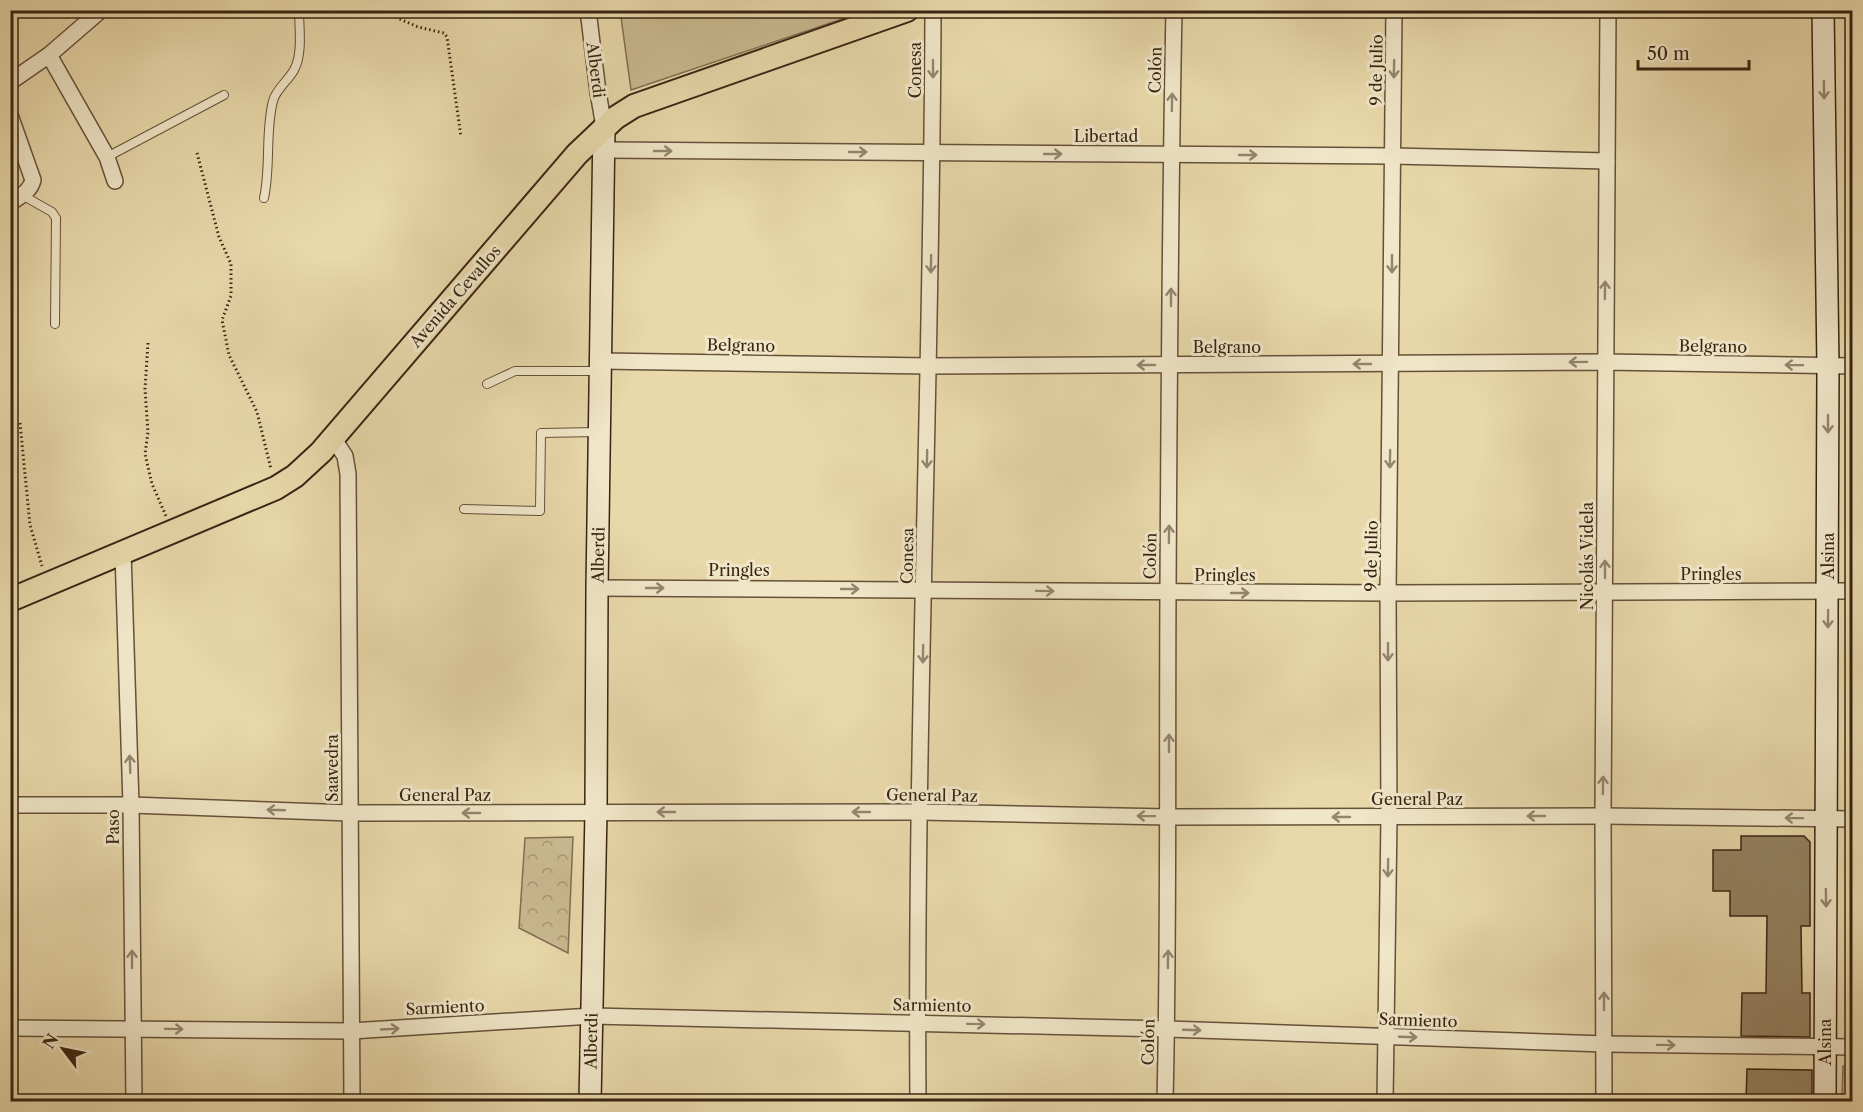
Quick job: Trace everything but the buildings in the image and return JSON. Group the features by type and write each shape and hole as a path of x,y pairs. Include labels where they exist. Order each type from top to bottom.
{"main road":[{"name":"Avenida Cevallos","path":"10,600 276,488 295,476 333,438 577,154 623,112 634,106 907,10"}],"street":[{"path":"10,82 49,55 101,10"},
{"name":"Alberdi","path":"588,10 605,150 590,1101"},
{"name":"Conesa","path":"918,1101 920,812 933,10"},
{"name":"Colón","path":"1165,1101 1169,817 1171,154 1174,10"},
{"name":"9 de Julio","path":"1385,1101 1394,10"},
{"name":"Nicolás Videla","path":"1604,1101 1603,816 1608,10"},
{"name":"Alsina","path":"1823,10 1828,366 1825,1101"},
{"path":"49,55 107,158 115,181"},
{"path":"10,115 33,180 32,186 16,199"},
{"name":"Libertad","path":"605,150 1392,156 1607,161"},
{"name":"Belgrano","path":"601,366 1605,362 1852,366"},
{"name":"Saavedra","path":"333,438 345,456 348,474 352,1101"},
{"name":"Paso","path":"123,552 131,805 134,1101"},
{"name":"Pringles","path":"597,588 1388,593 1852,591"},
{"name":"General Paz","path":"10,805 131,805 350,813 920,812 1169,817 1603,816 1852,819"},
{"name":"Sarmiento","path":"10,1028 351,1031 592,1016 1167,1029 1605,1044 1852,1047"}],"lane":[{"path":"264,198 273,100 296,66 299,10"},
{"path":"107,158 224,95"},
{"path":"16,199 52,212 56,218 55,324"},
{"path":"487,384 514,371 601,366"},
{"path":"464,509 540,512 541,433 600,432"}],"path":[{"path":"379,10 418,27 444,33 447,38 461,137"},
{"path":"197,153 219,237 231,264 231,296 222,320 229,355 257,412 276,488"},
{"path":"148,343 145,389 148,432 145,453 152,484 173,531"},
{"path":"20,423 30,525 47,584"},
{"path":"1849,1101 1851,1072"}],"green space":[{"path":"620,10 866,10 866,11 631,90"},
{"path":"573,837 568,953 519,928 525,838"},
{"path":"1843,1066 1852,1066 1852,1101 1842,1101"}]}
